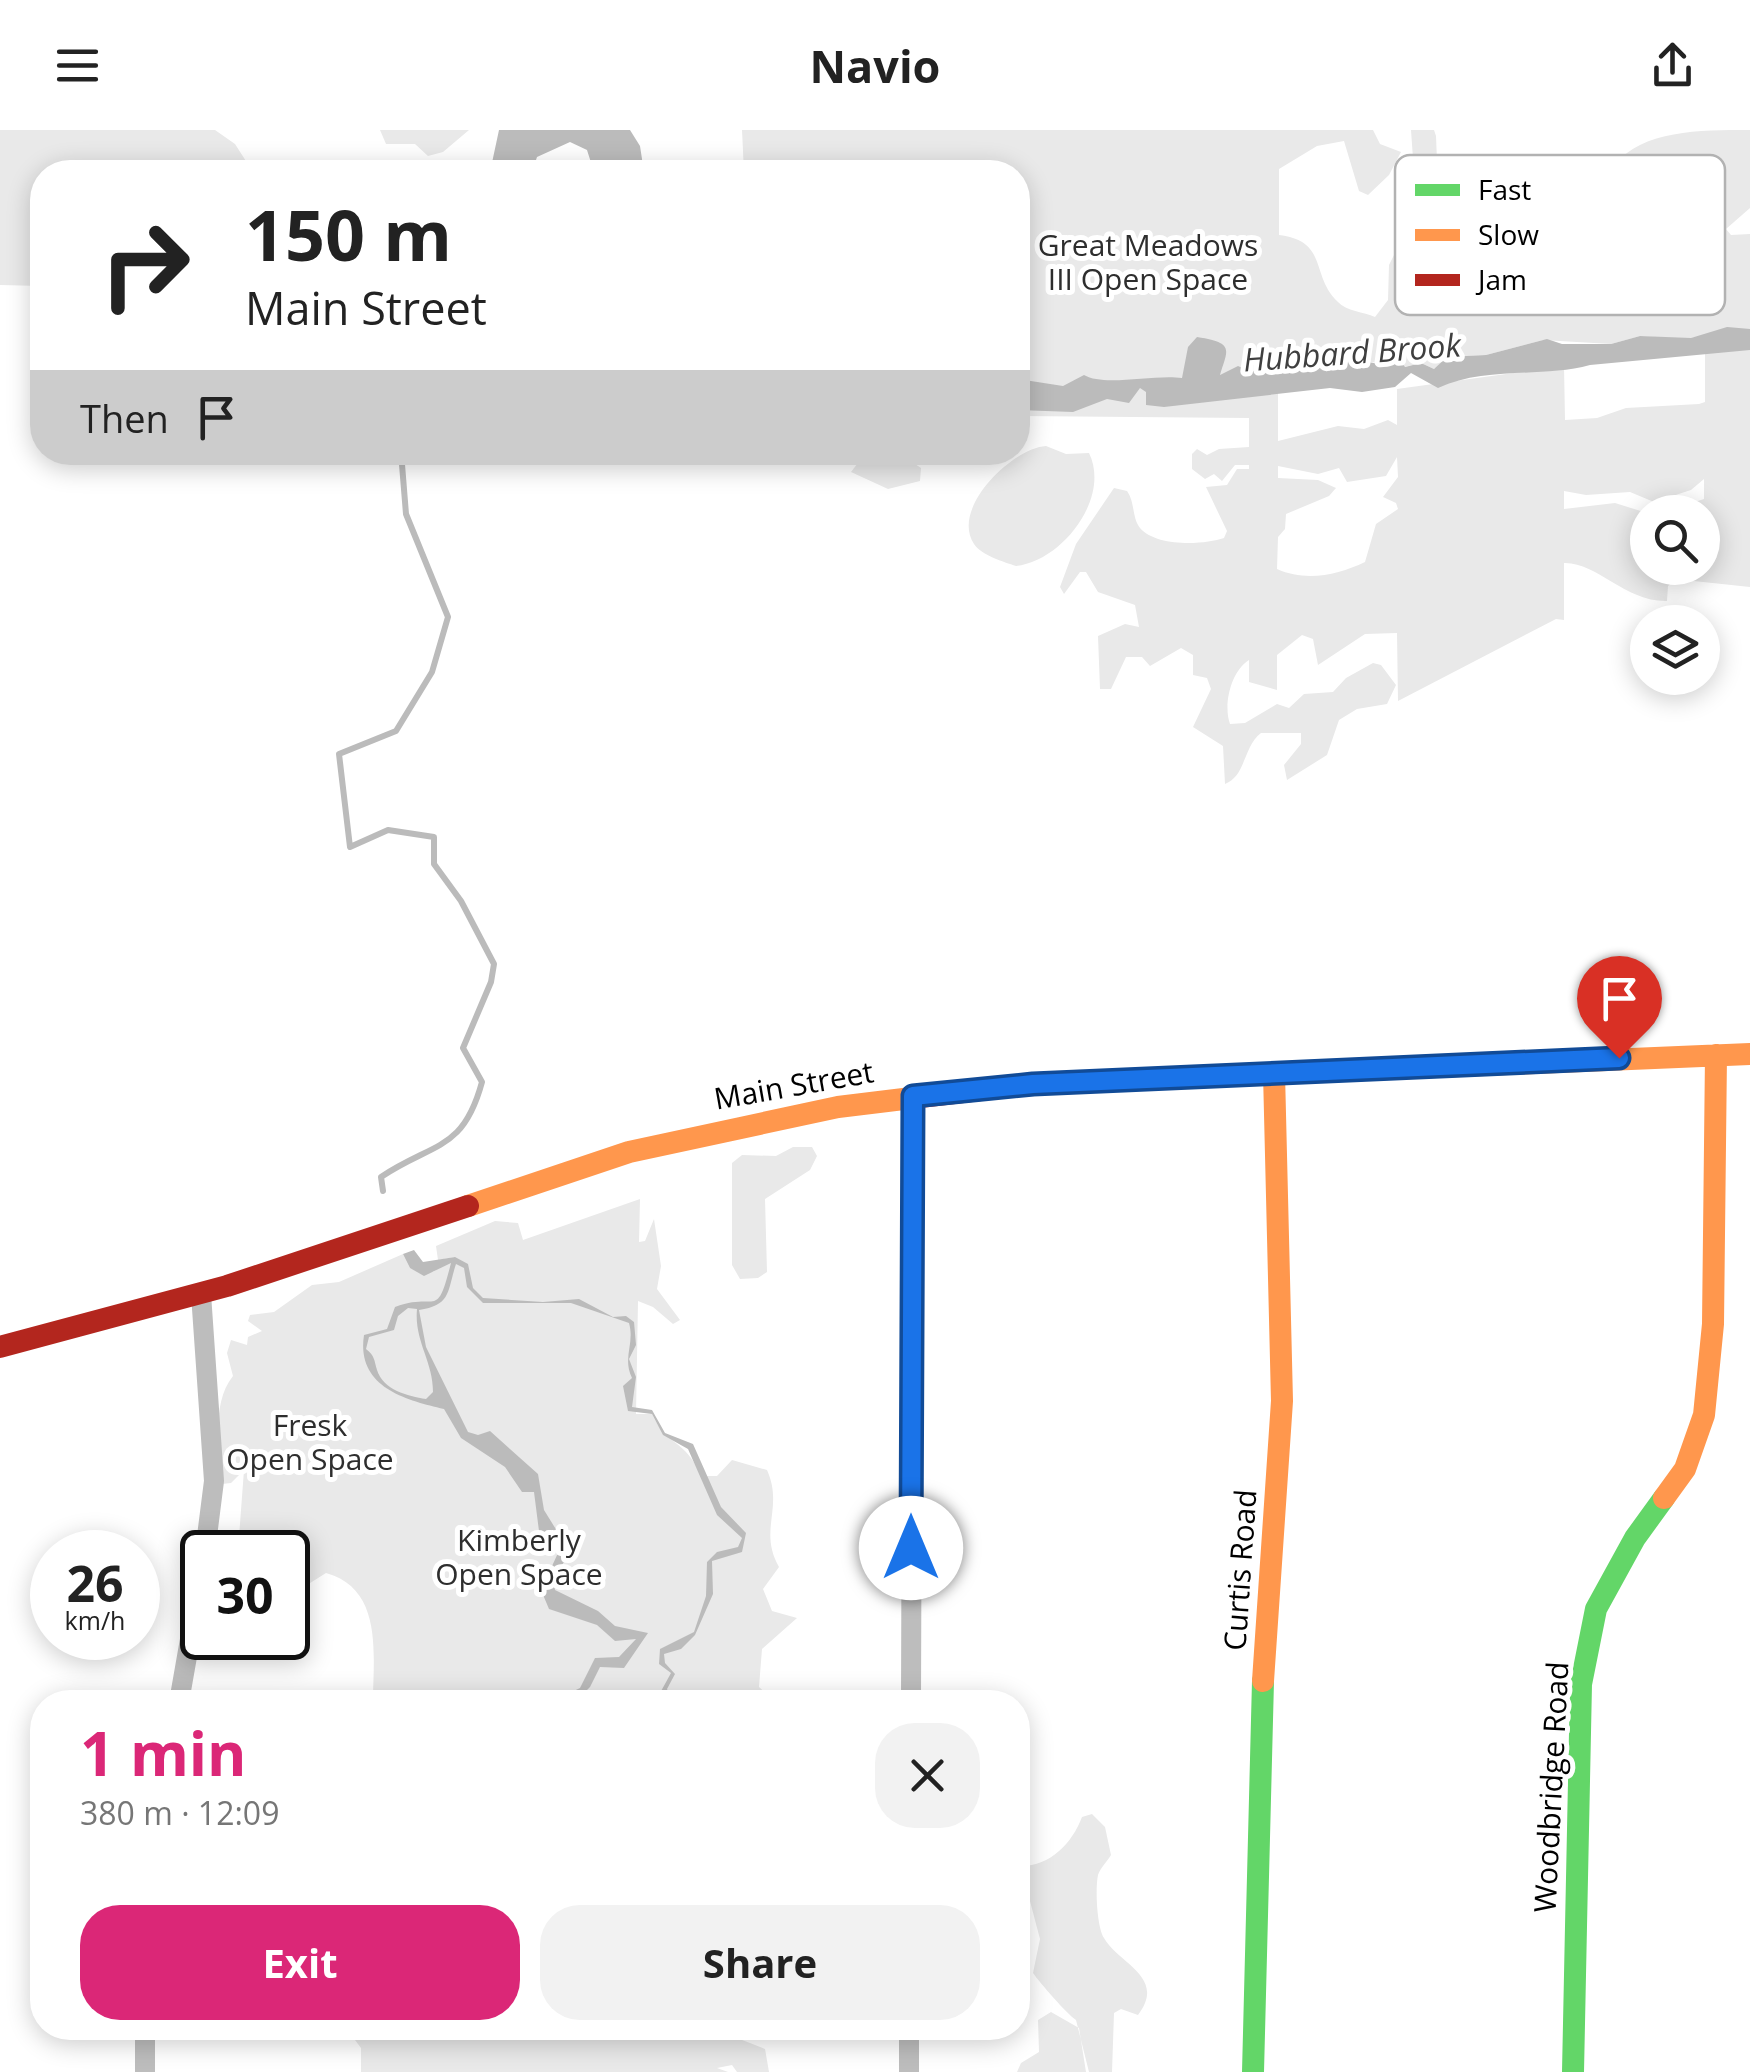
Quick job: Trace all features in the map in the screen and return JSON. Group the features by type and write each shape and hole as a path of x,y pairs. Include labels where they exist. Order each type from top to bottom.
{"street":[{"name":"Main Street","path":"0,1347 201,1294 628,1152 774,1118 913,1096 1033,1084 1750,1054"},
{"name":"Woodbridge Road","path":"1573,2072 1581,1684 1596,1610 1634,1538 1685,1469 1704,1414 1713,1324 1716,1055"},
{"name":"Curtis Road","path":"1254,2072 1261,1707 1282,1400 1274,1073"},
{"path":"911,1690 913,1096"},
{"path":"201,1294 214,1480 208,1530"},
{"path":"183,1690 189,1660"},
{"path":"145,2072 146,2040"},
{"path":"909,2040 909,2072"}],"green space":[{"path":"0,130 215,130 235,144 245,160 30,160 30,286 0,285"},
{"path":"380,130 469,130 443,152 428,156 415,144 386,144"},
{"name":"Great Meadows III Open Space","path":"742,130 1373,130 1380,144 1401,152 1395,155 1389,175 1368,195 1359,191 1344,141 1317,146 1279,169 1279,235 1305,244 1317,261 1329,292 1341,305 1375,317 1388,300 1389,265 1395,253 1395,315 1725,315 1725,155 1624,155 1674,134 1750,130 1750,208 1726,229 1731,235 1750,234 1750,329 1685,339 1640,336 1611,344 1543,340 1486,355 1451,357 1434,369 1421,363 1404,367 1399,359 1388,364 1353,360 1347,352 1336,351 1278,369 1278,441 1338,426 1364,429 1388,420 1397,425 1397,389 1564,366 1565,420 1597,418 1626,408 1699,404 1705,402 1705,353 1750,347 1750,587 1720,584 1720,495 1704,495 1704,479 1691,490 1676,495 1586,495 1564,491 1564,509 1615,503 1630,508 1630,585 1669,585 1667,601 1638,595 1588,569 1564,563 1564,620 1556,619 1398,701 1397,633 1365,634 1318,665 1313,639 1302,635 1277,655 1277,690 1249,682 1249,660 1237,672 1227,708 1230,724 1245,723 1277,704 1289,708 1304,694 1333,692 1346,678 1373,663 1381,665 1396,685 1387,704 1357,709 1339,720 1327,755 1287,780 1284,765 1301,744 1301,733 1261,733 1237,775 1225,784 1223,746 1193,727 1211,689 1207,678 1193,675 1193,655 1181,648 1150,666 1142,657 1126,657 1111,689 1100,689 1098,636 1125,624 1139,627 1135,605 1098,592 1086,572 1080,572 1064,594 1060,587 1076,544 1114,488 1127,491 1137,524 1157,539 1180,543 1224,538 1227,531 1206,487 1227,485 1237,469 1249,469 1249,465 1235,465 1222,481 1214,474 1205,479 1192,469 1192,454 1197,449 1207,455 1219,449 1249,447 1249,418 1030,416 1030,160 743,160","holes":["1397,457 1398,477 1383,497 1396,503 1398,509 1376,524 1365,562 1322,575 1299,575 1277,569 1278,537 1285,529 1286,514 1329,496 1336,488 1318,480 1278,478 1278,466 1318,474 1339,468 1347,482 1386,476"]},
{"path":"1411,130 1434,130 1437,155 1413,155"},
{"path":"1046,446 1066,454 1089,453 1093,489 1088,507 1065,540 1050,553 1016,566 977,548 969,530 970,514 1002,468 1030,465 1032,449"},
{"path":"856,465 921,468 920,481 888,489 851,472"},
{"path":"793,1147 812,1147 817,1156 810,1170 765,1199 767,1272 758,1278 740,1279 732,1265 732,1163 742,1155 776,1156"},
{"name":"Kimberly Open Space","path":"640,1199 639,1242 645,1241 654,1219 661,1266 657,1289 680,1320 673,1324 653,1307 638,1301 636,1414 652,1414 664,1432 689,1455 701,1476 717,1476 732,1460 767,1470 773,1496 771,1542 779,1567 763,1589 772,1611 797,1618 762,1649 759,1687 762,1690 373,1690 373,1645 366,1609 358,1593 345,1581 326,1573 310,1583 310,1530 240,1530 244,1470 231,1483 222,1484 219,1413 233,1376 227,1353 231,1340 247,1345 248,1337 262,1331 248,1321 250,1315 274,1312 312,1285 339,1282 403,1254 410,1268 433,1272 455,1257 438,1260 436,1246 495,1221 518,1223 523,1240"},
{"path":"1092,1814 1105,1827 1111,1855 1097,1881 1102,1933 1138,1972 1147,1991 1138,2015 1121,2009 1114,2013 1112,2072 1089,2072 1076,2020 1033,1973 1040,1939 1030,1901 1030,1866 1058,1852 1082,1817"},
{"path":"1051,2012 1079,2028 1086,2072 1017,2072 1021,2063 1039,2052 1038,2020"},
{"path":"355,2040 742,2040 765,2049 769,2072 737,2072 732,2065 717,2068 728,2072 361,2072 361,2048"}],"shaded area":[{"path":"499,130 630,130 640,146 642,160 590,160 587,150 570,142 536,160 493,160"},
{"path":"1727,327 1750,329 1750,350 1494,374 1438,388 1411,373 1395,387 1362,392 1330,388 1164,407 1146,405 1146,392 1140,388 1129,403 1107,399 1073,412 1030,410 1030,381 1063,386 1084,375 1104,380 1182,378 1188,347 1197,337 1218,342 1226,349 1220,375 1238,366 1274,371 1337,350 1374,363 1399,359 1405,367 1421,363 1434,369 1447,357 1486,355 1547,339 1562,344 1611,344 1640,336 1691,338"},
{"path":"414,1250 423,1262 455,1257 468,1264 473,1288 483,1298 543,1302 579,1299 613,1317 626,1316 634,1322 636,1345 629,1359 636,1377 632,1407 652,1410 665,1433 693,1444 721,1507 746,1533 742,1552 712,1561 713,1594 695,1635 681,1649 664,1654 665,1663 675,1674 667,1690 662,1690 671,1673 659,1664 660,1649 694,1632 706,1596 707,1562 717,1552 738,1547 742,1538 717,1515 688,1449 663,1435 652,1414 628,1411 623,1386 632,1378 628,1364 629,1323 571,1303 483,1303 467,1287 464,1268 456,1264 443,1300 419,1310 426,1347 468,1432 478,1435 490,1431 538,1474 544,1510 570,1552 553,1580 555,1590 598,1611 615,1626 648,1633 624,1668 600,1667 587,1690 576,1690 595,1658 619,1657 636,1639 615,1641 597,1625 549,1609 541,1590 558,1553 539,1531 534,1492 522,1492 505,1467 461,1438 444,1409 386,1388 368,1367 364,1335 387,1329 395,1307 438,1299 451,1263 424,1276 410,1268 403,1254","holes":["408,1308 417,1309 432,1381 433,1392 426,1399 404,1394 385,1383 366,1349 369,1337 394,1330 398,1316"]}],"waterway":[{"path":"383,1191 381,1177 444,1143 466,1121 474,1105 482,1082 463,1048 491,982 494,964 461,901 434,864 434,837 388,830 350,847 339,754 396,731 432,672 448,617 406,514 402,465"}],"traffic: fast":[{"path":"1573,2072 1581,1684 1596,1609 1635,1538 1664,1498"},
{"path":"1253,2072 1263,1681"}],"traffic: slow":[{"path":"1365,1070 1750,1054"},
{"path":"1664,1498 1685,1469 1704,1415 1713,1324 1716,1055"},
{"path":"1263,1681 1282,1401 1274,1073"},
{"path":"468,1206 629,1152 838,1107 920,1097"}],"traffic: jam":[{"path":"920,1097 1033,1084 1365,1070"},
{"path":"0,1347 227,1286 468,1206"}],"route":[{"path":"911,1548 913,1096 1033,1084 1619,1058"}],"water label":[{"name":"Hubbard Brook","path":"1352,353"}],"park label":[{"name":"Fresk Open Space","path":"310,1443"}]}
